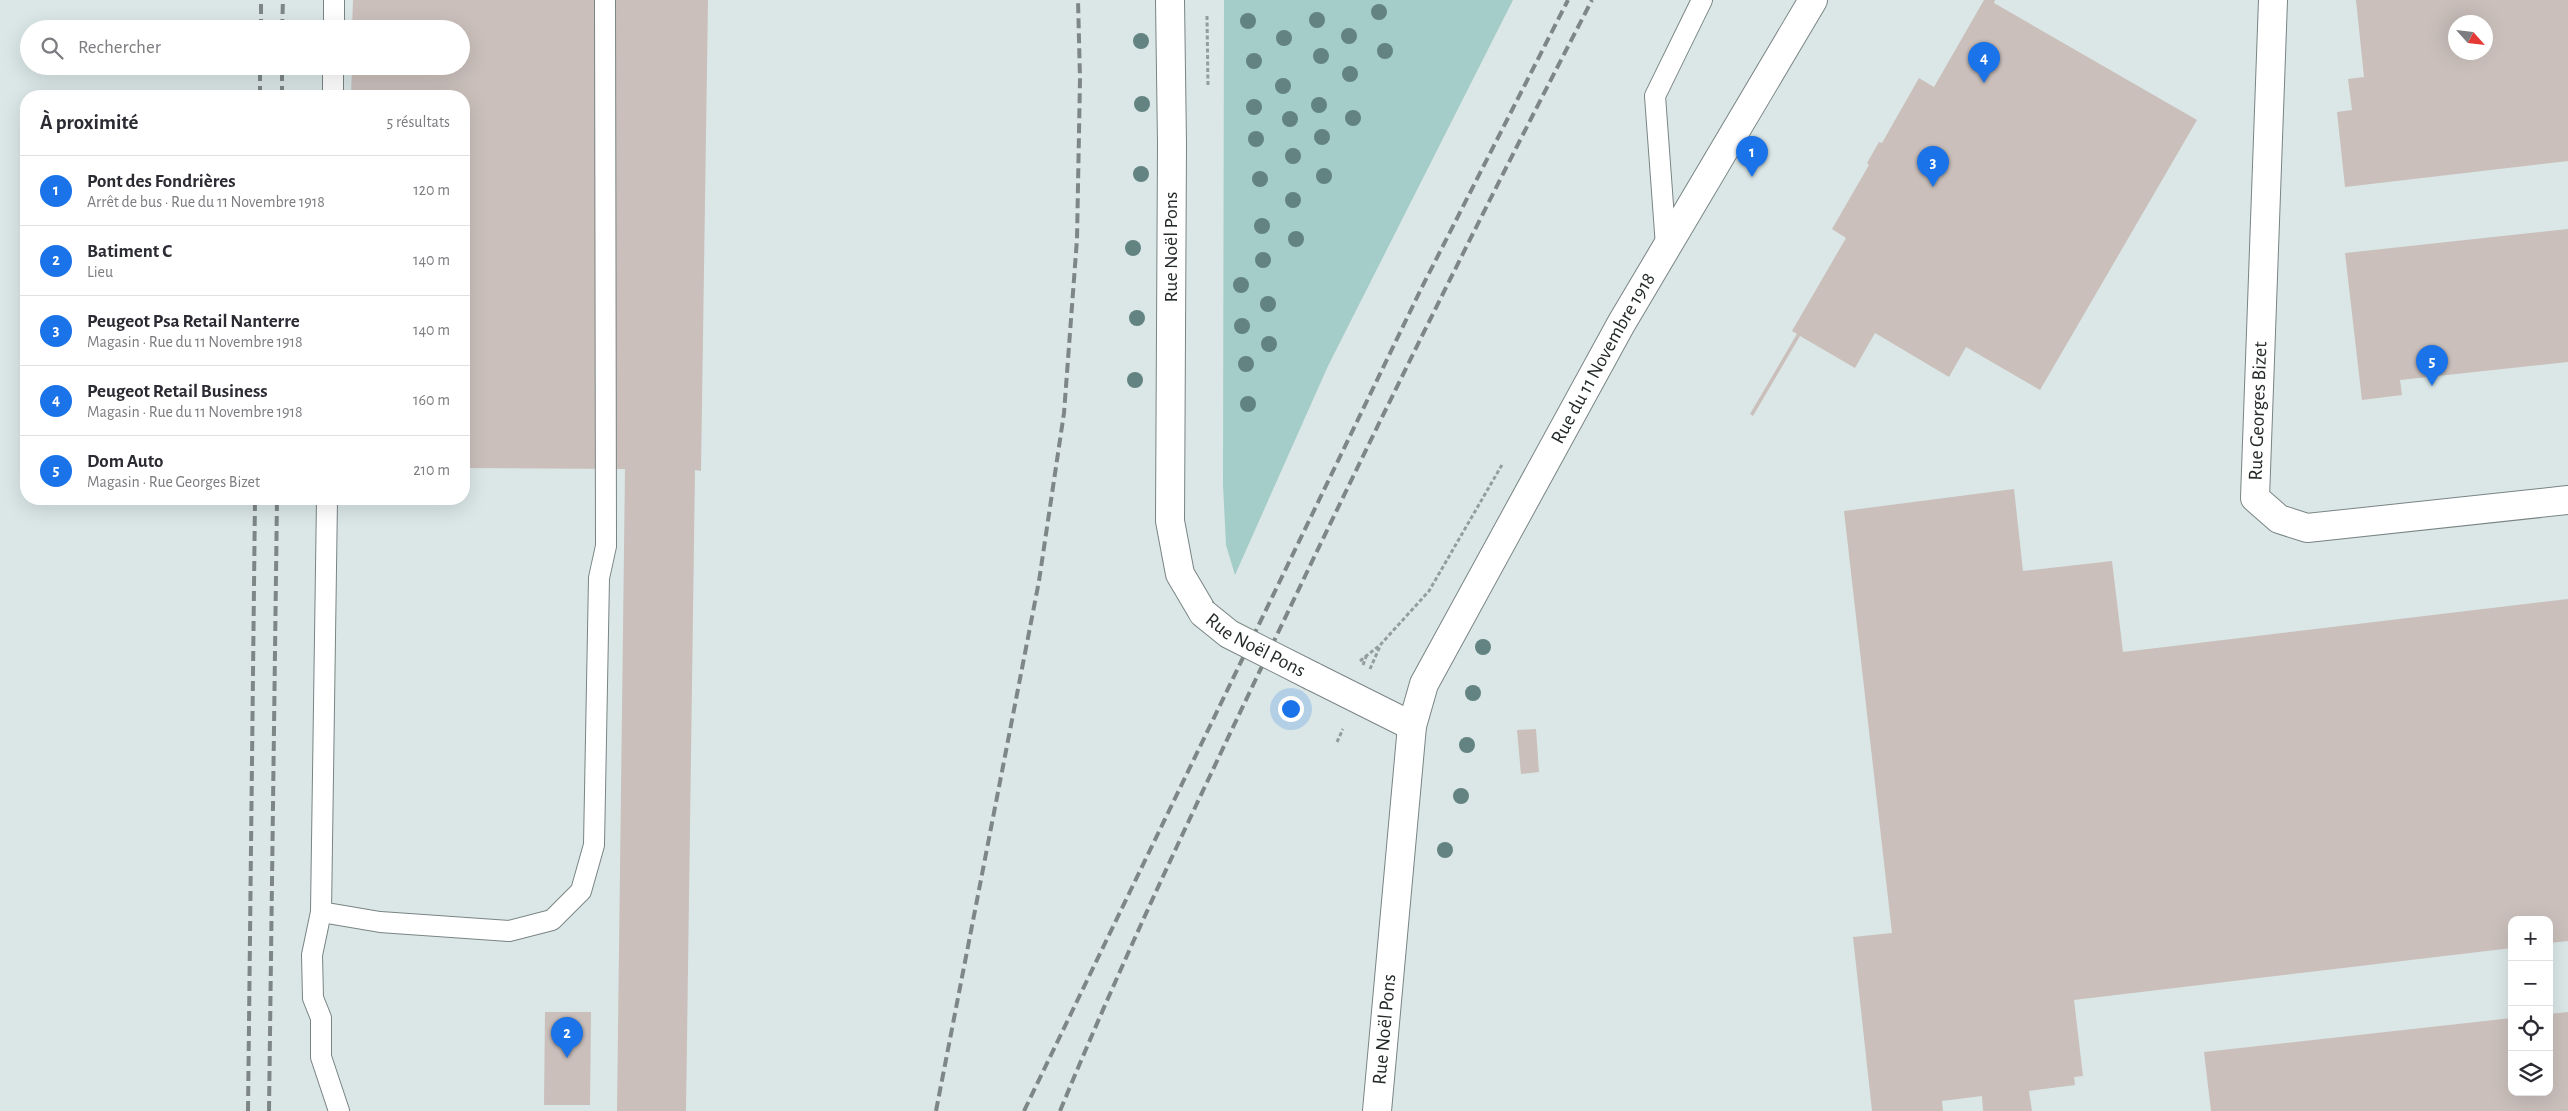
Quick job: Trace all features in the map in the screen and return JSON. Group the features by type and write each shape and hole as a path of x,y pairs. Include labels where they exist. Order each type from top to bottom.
{"street":[{"name":"Rue Noël Pons","path":"1170,0 1172,144 1170,521 1180,574 1203,613 1229,634 1412,726 1377,1111"},
{"name":"Rue du 11 Novembre 1918","path":"1412,726 1424,684 1463,610 1666,246 1813,0"},
{"name":"Rue Georges Bizet","path":"2273,0 2255,498 2279,519 2306,528 2568,500"}],"lane":[{"path":"334,0 334,20"},
{"path":"321,912 380,922 509,931 552,920 581,891 594,846 599,578 606,546 605,0"},
{"path":"1666,246 1655,96 1702,0"},
{"path":"333,75 333,90"},
{"path":"326,505 321,912 312,955 313,998 321,1018 321,1057 339,1111"}],"path":[{"path":"1352,659 1360,662 1381,644 1429,591"},
{"path":"1337,742 1381,644"}],"shaded area":[{"path":"1224,0 1513,0 1328,366 1235,575 1226,545 1223,484"}],"building":[{"path":"353,0 708,0 701,471 695,470 686,1111 617,1111 625,469 470,468 470,90 351,90 352,75 470,75 470,20 352,20"},
{"path":"1984,0 1995,0 1994,3 2197,120 2040,390 1966,347 1949,377 1875,333 1855,368 1800,336 1753,416 1750,414 1797,334 1792,331 1846,238 1832,229 1869,165 1867,163 1879,142 1882,143 1919,78 1934,87"},
{"path":"2356,0 2568,0 2568,161 2345,187 2337,112 2352,110 2348,79 2364,77"},
{"path":"2568,229 2568,362 2400,380 2402,395 2362,400 2345,253"},
{"path":"2014,489 2023,571 2112,561 2123,652 2568,599 2568,941 2553,943 2553,916 2508,916 2508,948 2074,1000 2083,1076 2074,1077 2075,1085 2029,1091 2032,1111 1983,1111 1982,1096 1942,1101 1943,1111 1872,1111 1853,937 1892,933 1844,511"},
{"path":"1536,729 1539,772 1521,774 1517,730"},
{"path":"545,1012 591,1012 590,1105 544,1105"},
{"path":"2568,1012 2568,1111 2211,1111 2204,1052 2508,1018 2508,1096 2553,1096 2553,1014"}],"railway":[{"path":"261,0 261,20"},
{"path":"282,20 283,0"},
{"path":"936,1111 1039,581 1064,413 1077,239 1080,79 1078,0"},
{"path":"1024,1111 1421,289 1568,0"},
{"path":"1060,1111 1160,884 1305,577 1467,246 1592,0"},
{"path":"260,75 260,90"},
{"path":"282,75 282,90"},
{"path":"248,1111 255,505"},
{"path":"269,1111 277,505"}],"place":[{"name":"Peugeot Retail Business","path":"1984,83"},
{"name":"Pont des Fondrières","path":"1752,177"},
{"name":"Peugeot Psa Retail Nanterre","path":"1933,187"},
{"name":"Dom Auto","path":"2432,386"},
{"name":"Batiment C","path":"567,1058"}]}
